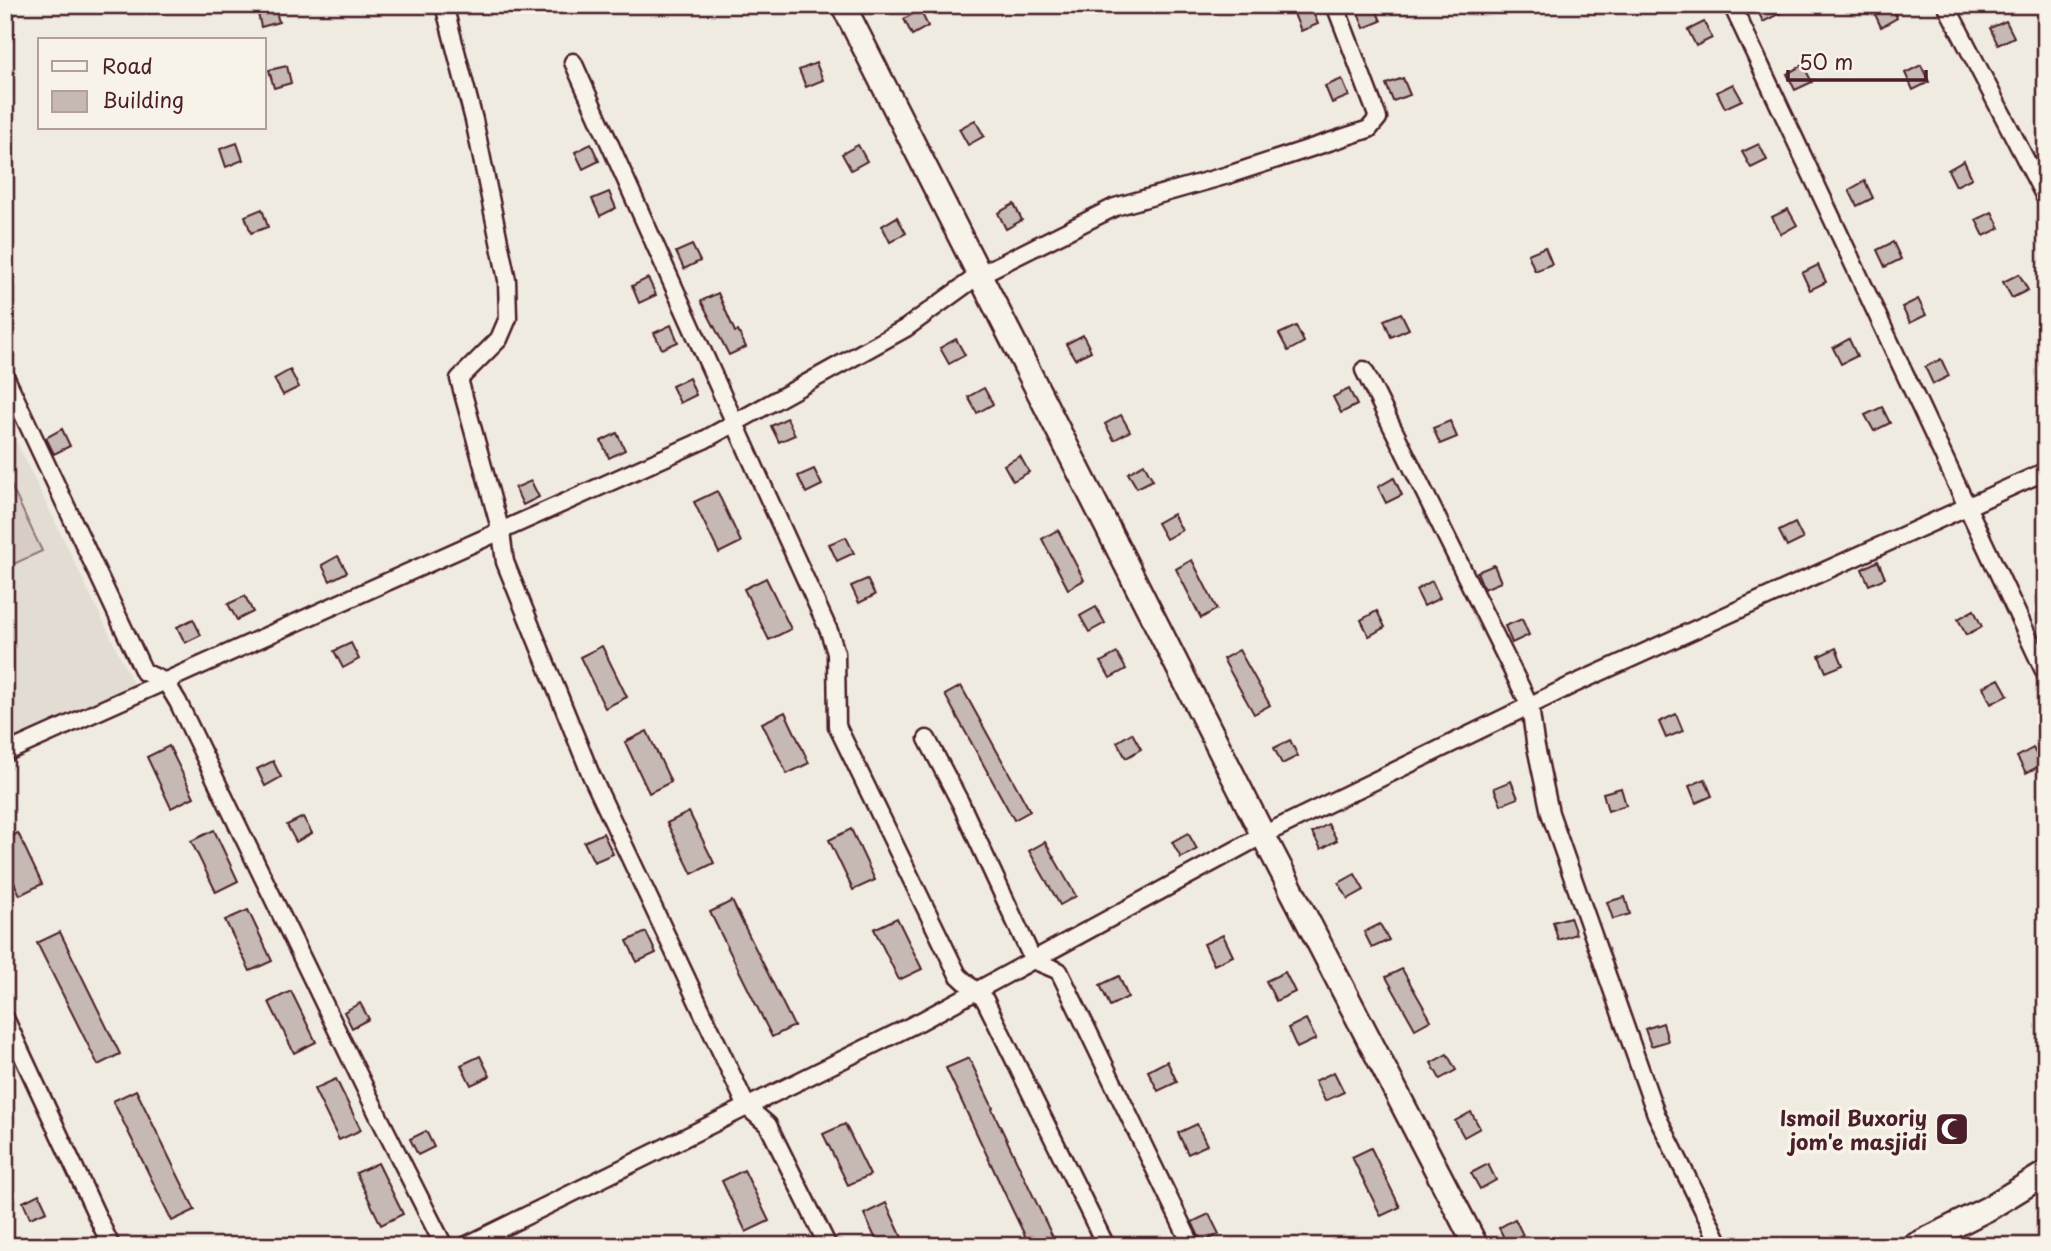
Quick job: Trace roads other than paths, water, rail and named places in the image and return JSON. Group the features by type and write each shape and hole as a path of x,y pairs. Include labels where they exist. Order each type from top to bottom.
{"main road":[{"path":"843,5 1263,835 1476,1246"},
{"path":"1914,1246 1989,1208 2046,1172"}],"street":[{"path":"444,5 474,120 507,281 508,318 499,339 459,379 501,532 505,562 591,775 747,1107 768,1125 828,1246"},
{"path":"5,753 704,440 906,328 979,275 1115,206 1228,175 1369,129 1378,118 1335,5"},
{"path":"1732,5 2046,675"},
{"path":"1946,5 2046,198"},
{"path":"573,62 829,631 836,653 837,726 958,975 985,1000 1106,1246"},
{"path":"1364,370 1530,706 1535,742 1554,825 1656,1114 1721,1246"},
{"path":"5,376 144,672 166,682 178,702 444,1246"},
{"path":"465,1246 921,1021 1263,835 1800,580 2046,471"},
{"path":"928,739 1033,960 1059,971 1192,1246"},
{"path":"5,1018 111,1246"}],"place":[{"name":"Ismoil Buxoriy jom'e masjidi","path":"1952,1129"}]}
